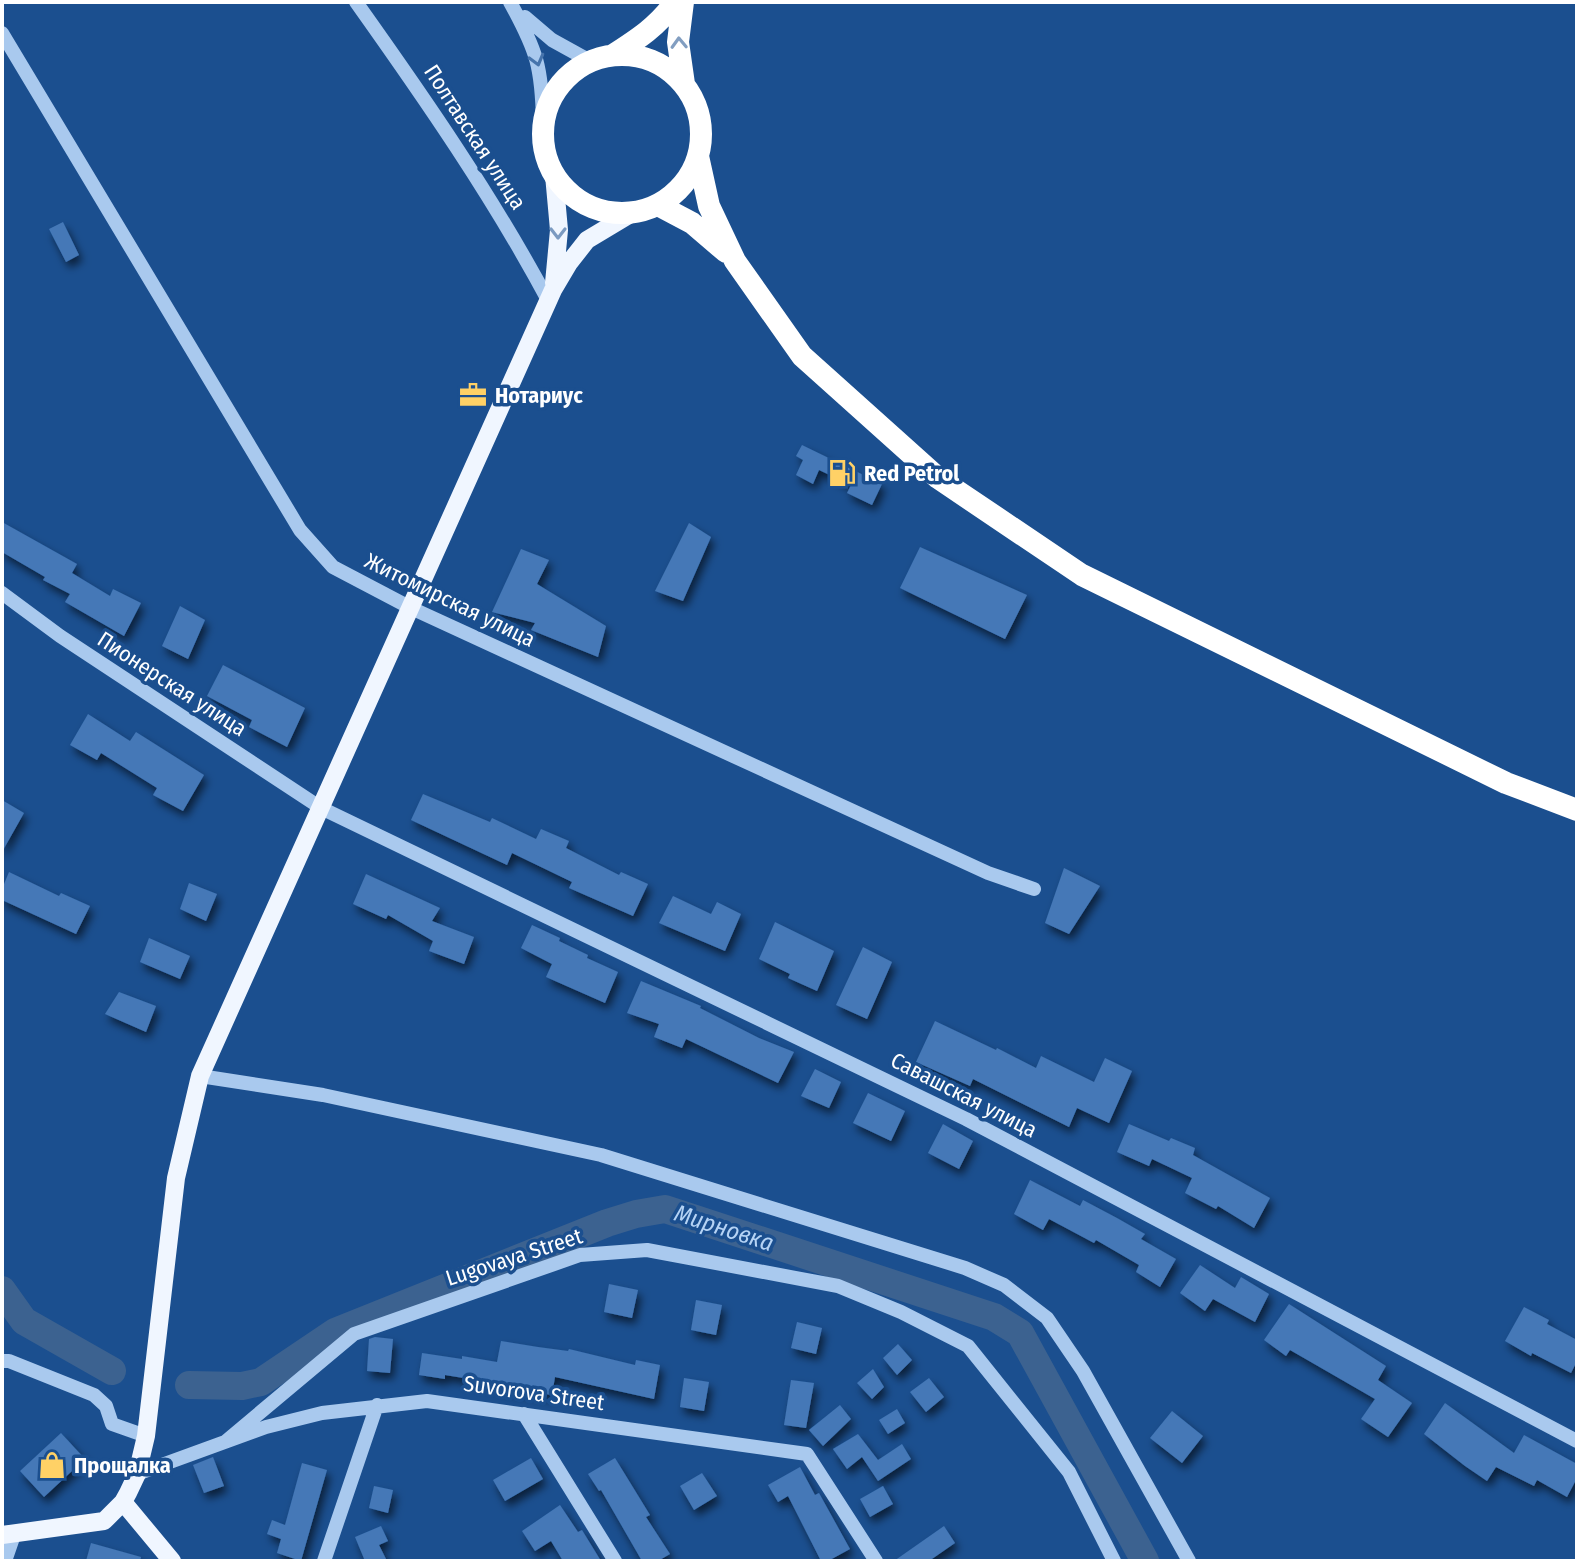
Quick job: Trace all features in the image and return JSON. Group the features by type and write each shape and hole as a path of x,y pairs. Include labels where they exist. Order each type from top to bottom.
{"highway":[{"path":"613,55 649,32 663,20 675,2"},
{"path":"683,2 678,42 684,84"},
{"path":"698,156 683,185 658,205 632,213 609,213 587,206 568,193 554,175 544,150 543,123 552,97 568,75 590,61 613,55 640,56 665,66 684,84 697,106 701,131 698,156 709,206 735,261 802,356 938,478 1082,575 1506,783 1577,810"},
{"path":"658,205 692,223 735,261"}],"main road":[{"path":"551,296 559,230 554,175"},
{"path":"8,1535 104,1521 123,1502 137,1474 146,1436 176,1178 200,1076 551,296 569,263 587,240 632,213"},
{"path":"123,1502 172,1561"}],"street":[{"name":"Полтавская улица","path":"356,2 417,86 551,296"},
{"path":"510,2 539,32 590,61"},
{"path":"510,2 530,37 539,61 543,123"},
{"name":"Житомирская улица","path":"2,33 300,530 333,567 411,608 988,873 1034,889"},
{"name":"Пионерская улица","path":"2,593 60,636 321,808"},
{"name":"Савашская улица","path":"321,808 966,1119 1577,1441"},
{"path":"200,1076 323,1095 601,1155 965,1268 1004,1285 1047,1318 1083,1371 1189,1561"},
{"name":"Lugovaya Street","path":"225,1442 354,1334 580,1255 647,1250 838,1286 901,1312 968,1346 1069,1472 1114,1561"},
{"path":"2,1361 9,1361 94,1395 106,1406 112,1424 146,1436"},
{"name":"Suvorova Street","path":"137,1474 266,1427 322,1413 427,1401 807,1454 876,1561"},
{"path":"324,1561 377,1405"},
{"path":"524,1414 615,1561"},
{"path":"5,1561 8,1535"}],"building":[{"path":"63,222 79,255 66,262 49,229"},
{"name":"Red Petrol","path":"802,445 882,484 872,505 847,493 851,485 819,470 813,484 796,475 803,460 796,456"},
{"path":"2,522 77,564 72,573 110,596 113,589 141,603 124,636 65,602 70,594 2,552"},
{"path":"689,523 711,537 683,601 655,591"},
{"path":"920,547 1027,595 1005,639 900,588"},
{"path":"521,549 549,560 537,584 606,626 598,657 531,630 535,623 492,612"},
{"path":"180,606 205,620 188,659 162,646"},
{"path":"223,665 305,708 287,747 249,727 252,720 207,696"},
{"path":"88,714 130,741 136,732 204,775 183,811 153,795 157,788 101,753 97,760 70,745"},
{"path":"423,794 490,822 492,818 536,839 541,829 569,841 566,848 619,875 621,872 648,884 633,916 569,888 572,882 512,853 507,865 411,820"},
{"path":"2,800 24,813 2,852"},
{"path":"1064,868 1100,886 1069,934 1045,923"},
{"path":"9,872 59,896 61,893 90,906 76,934 2,900 2,889"},
{"path":"366,874 440,908 432,921 474,937 464,964 429,951 433,941 388,915 386,919 353,904"},
{"path":"189,883 217,894 206,921 180,909"},
{"path":"673,896 711,914 717,902 741,914 725,951 659,923"},
{"path":"775,922 834,951 817,991 788,978 790,974 759,959"},
{"path":"532,925 560,938 559,941 588,955 587,958 618,972 605,1003 546,977 552,964 521,948"},
{"path":"149,938 190,956 180,979 140,962"},
{"path":"863,947 892,962 867,1019 836,1005"},
{"path":"641,981 701,1006 759,1038 794,1052 778,1083 686,1039 682,1048 654,1037 659,1024 627,1013"},
{"path":"119,992 156,1006 146,1032 105,1014"},
{"path":"935,1021 1036,1068 1041,1056 1094,1082 1105,1058 1132,1071 1109,1123 1077,1108 1069,1127 973,1079 970,1086 916,1062"},
{"path":"815,1069 841,1082 829,1108 801,1096"},
{"path":"868,1093 905,1111 891,1141 853,1123"},
{"path":"943,1124 973,1141 959,1169 928,1153"},
{"path":"1129,1124 1195,1148 1193,1155 1270,1198 1254,1228 1218,1206 1216,1209 1185,1193 1192,1178 1152,1159 1149,1166 1117,1152"},
{"path":"1030,1180 1080,1206 1083,1200 1117,1218 1145,1234 1141,1239 1176,1259 1160,1287 1136,1272 1139,1265 1096,1240 1094,1243 1049,1219 1043,1230 1014,1214"},
{"path":"1200,1265 1235,1288 1241,1277 1269,1294 1255,1322 1213,1299 1205,1311 1180,1293"},
{"path":"609,1284 638,1290 632,1318 604,1312"},
{"path":"696,1300 722,1305 716,1335 691,1330"},
{"path":"1289,1304 1386,1366 1378,1380 1412,1403 1388,1437 1361,1419 1375,1399 1290,1350 1286,1356 1264,1340"},
{"path":"1524,1307 1577,1340 1577,1361 1571,1373 1505,1341"},
{"path":"797,1322 822,1328 816,1354 791,1348"},
{"path":"369,1339 393,1339 390,1373 367,1371"},
{"path":"501,1341 569,1349 635,1365 636,1360 660,1365 654,1399 555,1377 552,1395 445,1375 445,1379 419,1375 422,1353 497,1362"},
{"path":"898,1344 912,1360 897,1375 883,1358"},
{"path":"873,1369 884,1387 872,1399 857,1383"},
{"path":"684,1378 709,1382 704,1411 680,1407"},
{"path":"929,1378 944,1397 926,1412 910,1392"},
{"path":"791,1380 814,1383 806,1428 784,1425"},
{"path":"1445,1403 1514,1453 1524,1435 1577,1464 1577,1478 1567,1497 1537,1480 1534,1486 1496,1467 1487,1481 1465,1466 1424,1434"},
{"path":"840,1405 851,1419 823,1446 809,1430"},
{"path":"897,1409 905,1423 888,1434 879,1420"},
{"path":"1172,1411 1203,1436 1182,1463 1150,1438"},
{"name":"Прощалка","path":"61,1433 85,1459 44,1497 20,1471"},
{"path":"858,1434 878,1460 902,1444 911,1459 878,1481 862,1457 847,1469 833,1449"},
{"path":"213,1457 224,1486 204,1493 193,1465"},
{"path":"531,1458 543,1479 505,1501 493,1480"},
{"path":"615,1458 650,1515 646,1517 670,1554 658,1561 642,1561 601,1490 588,1474"},
{"path":"302,1463 327,1470 301,1561 277,1553 281,1539 267,1534 272,1520 285,1525"},
{"path":"800,1467 815,1495 819,1493 850,1549 828,1561 821,1561 788,1496 778,1502 768,1485"},
{"path":"702,1473 717,1496 694,1510 680,1486"},
{"path":"374,1486 393,1490 388,1513 369,1508"},
{"path":"883,1486 893,1504 870,1517 860,1499"},
{"path":"560,1505 578,1532 582,1530 601,1561 563,1561 551,1541 535,1551 522,1531"},
{"path":"381,1526 388,1541 379,1545 387,1561 365,1561 355,1537"},
{"path":"944,1526 955,1543 929,1561 894,1561"},
{"path":"91,1543 141,1557 140,1561 86,1561"}],"waterway":[{"name":"Мирновка","path":"189,1385 242,1386 261,1382 335,1332 607,1223 665,1209 994,1317 1020,1333 1145,1561"},
{"name":"Мирновка","path":"2,1290 24,1321 112,1371"}],"place":[{"name":"Нотариус","path":"473,395"},
{"name":"Red Petrol","path":"842,473"},
{"name":"Прощалка","path":"52,1465"}]}
